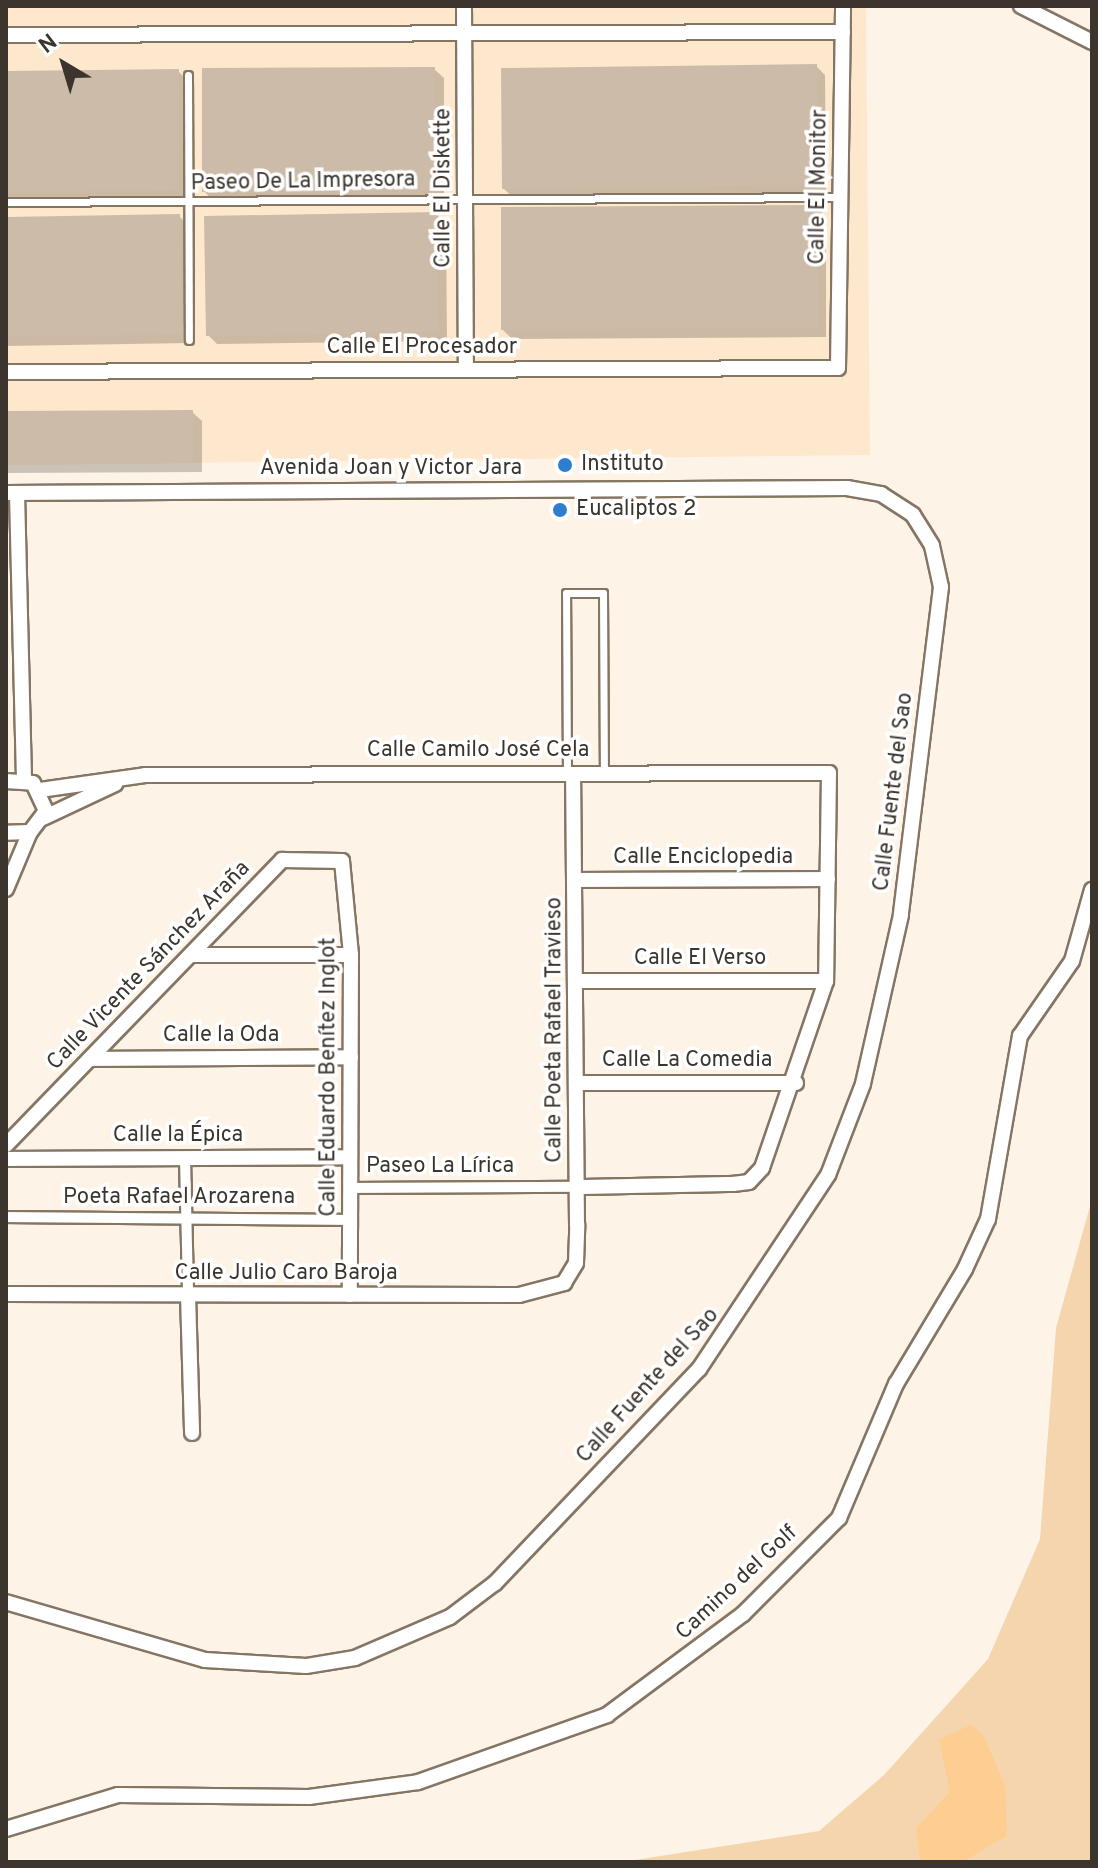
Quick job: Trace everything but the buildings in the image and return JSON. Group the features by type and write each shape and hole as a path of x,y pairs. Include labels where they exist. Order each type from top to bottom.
{"street":[{"name":"Calle El Diskette","path":"464,6 466,370"},
{"name":"Calle El Monitor","path":"838,368 843,6"},
{"path":"1021,6 1047,6"},
{"path":"1021,6 1092,42"},
{"path":"6,35 843,32"},
{"name":"Calle El Procesador","path":"6,372 838,368"},
{"name":"Avenida Joan y Victor Jara","path":"11,493 847,488 881,494 913,515"},
{"path":"11,493 24,779"},
{"name":"Calle Fuente del Sao","path":"6,1602 205,1660 294,1666 355,1658 450,1617 495,1583 699,1369 828,1175 884,1009 941,587 932,546 913,515"},
{"path":"6,889 30,832 43,818 40,790 24,779 6,780 22,743"},
{"name":"Calle Camilo José Cela","path":"40,790 126,779 829,773 828,879"},
{"name":"Calle Poeta Rafael Travieso","path":"564,1283 576,1263 577,1187 575,981 578,880 570,774"},
{"name":"Calle Camilo José Cela","path":"43,818 126,779"},
{"path":"6,833 30,832"},
{"name":"Calle Vicente Sánchez Araña","path":"6,1145 282,860 342,861"},
{"name":"Calle Eduardo Benítez Inglot","path":"342,861 351,955 350,1295"},
{"path":"577,1187 749,1182 762,1168 796,1083 826,981 828,879"},
{"name":"Calle Enciclopedia","path":"578,880 828,879"},
{"name":"Camino del Golf","path":"6,1829 118,1795 309,1797 418,1782 607,1715 743,1614 839,1518 896,1384 965,1269 988,1219 1020,1036 1072,961 1092,890"},
{"path":"192,955 351,955"},
{"name":"Calle El Verso","path":"575,981 826,981"},
{"name":"Calle la Oda","path":"90,1059 351,1057"},
{"name":"Calle La Comedia","path":"577,1083 796,1083"},
{"name":"Calle la Épica","path":"6,1159 350,1157"},
{"path":"185,1158 192,1433"},
{"name":"Paseo La Lírica","path":"351,1188 577,1187"},
{"name":"Poeta Rafael Arozarena","path":"6,1217 352,1220"},
{"name":"Calle Julio Caro Baroja","path":"6,1294 519,1295 564,1283"}],"lane":[{"path":"188,75 189,340"},
{"name":"Paseo De La Impresora","path":"6,202 841,197"},
{"path":"570,774 566,593 603,593 604,773"}],"shaded area":[{"path":"6,6 866,6 870,455 6,465"},
{"path":"1092,1199 1092,1862 622,1862 819,1831 884,1775 988,1659 1040,1539 1056,1328"},
{"path":"971,1725 984,1736 1005,1786 1007,1836 962,1862 920,1862 916,1828 950,1792 939,1739"}],"place":[{"name":"Instituto","path":"565,465"},
{"name":"Eucaliptos 2","path":"560,510"}]}
